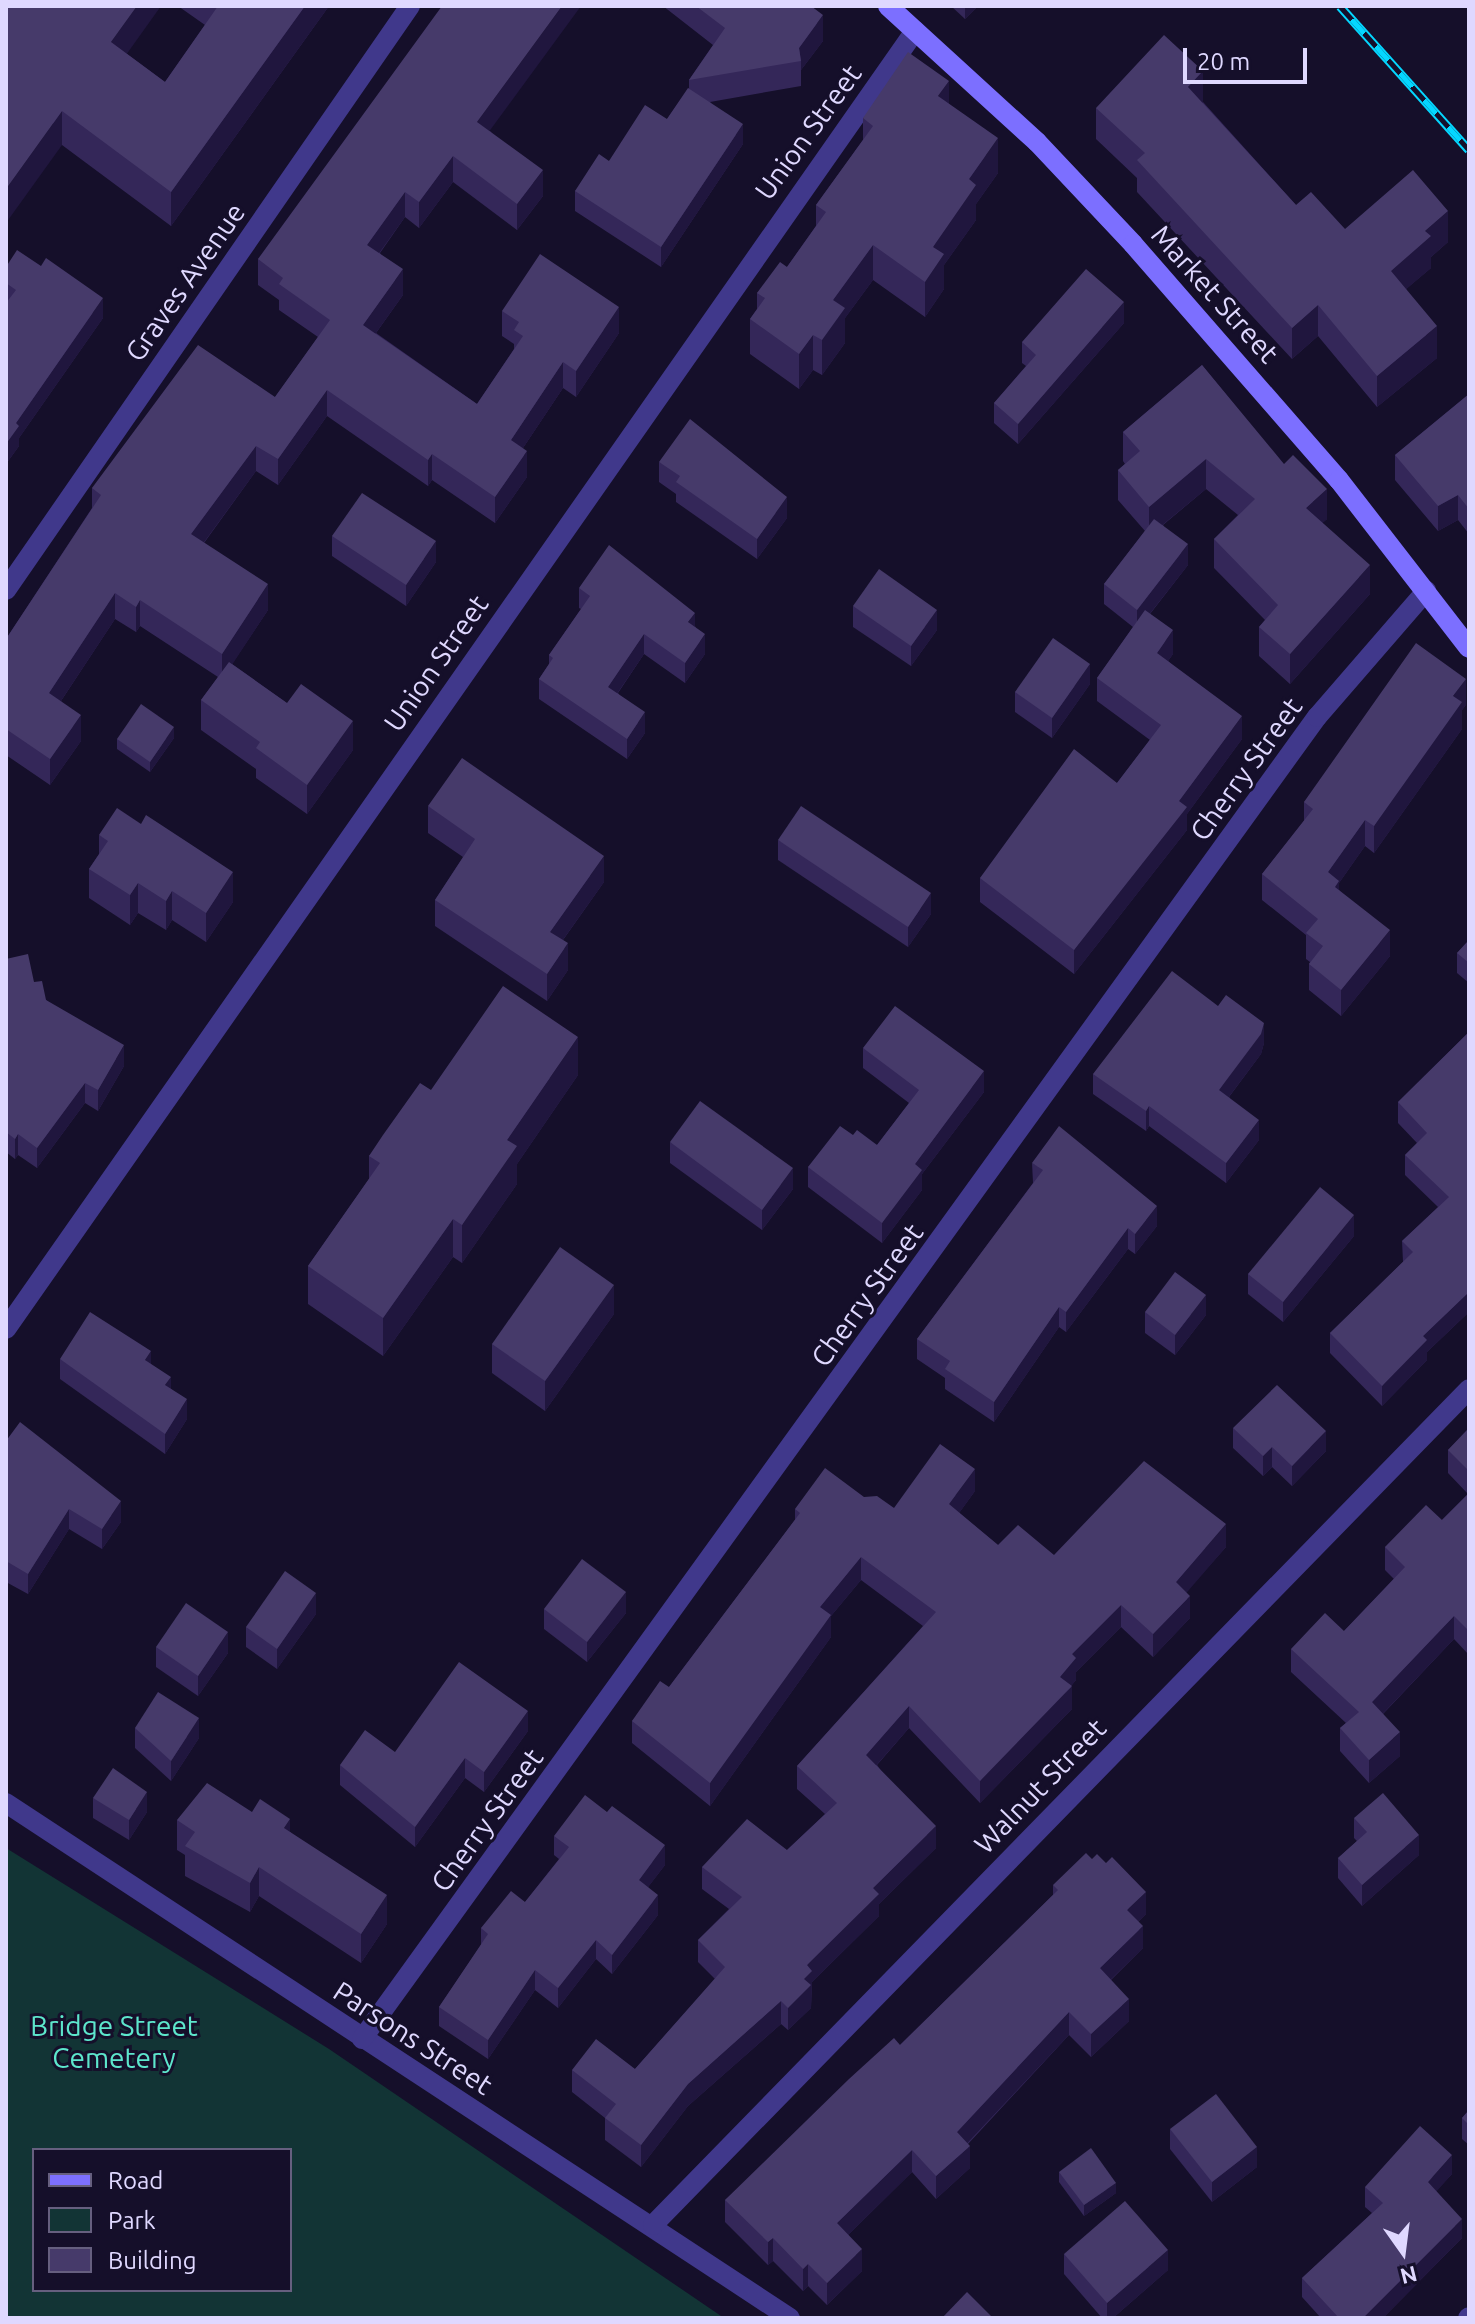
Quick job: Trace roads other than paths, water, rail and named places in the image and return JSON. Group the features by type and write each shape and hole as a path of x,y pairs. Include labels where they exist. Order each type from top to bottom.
{"street":[{"name":"Graves Avenue","path":"6,590 410,6"},
{"name":"Market Street","path":"888,6 1095,202 1286,418 1469,648"},
{"name":"Union Street","path":"6,1329 915,31"},
{"name":"Cherry Street","path":"362,2039 1308,730 1426,591"},
{"name":"Walnut Street","path":"653,2225 1469,1389"},
{"name":"Parsons Street","path":"6,1803 362,2039 653,2225 790,2318"}],"railway":[{"path":"1340,6 1469,150"}],"park label":[{"name":"Bridge Street Cemetery","path":"114,2042"}]}
